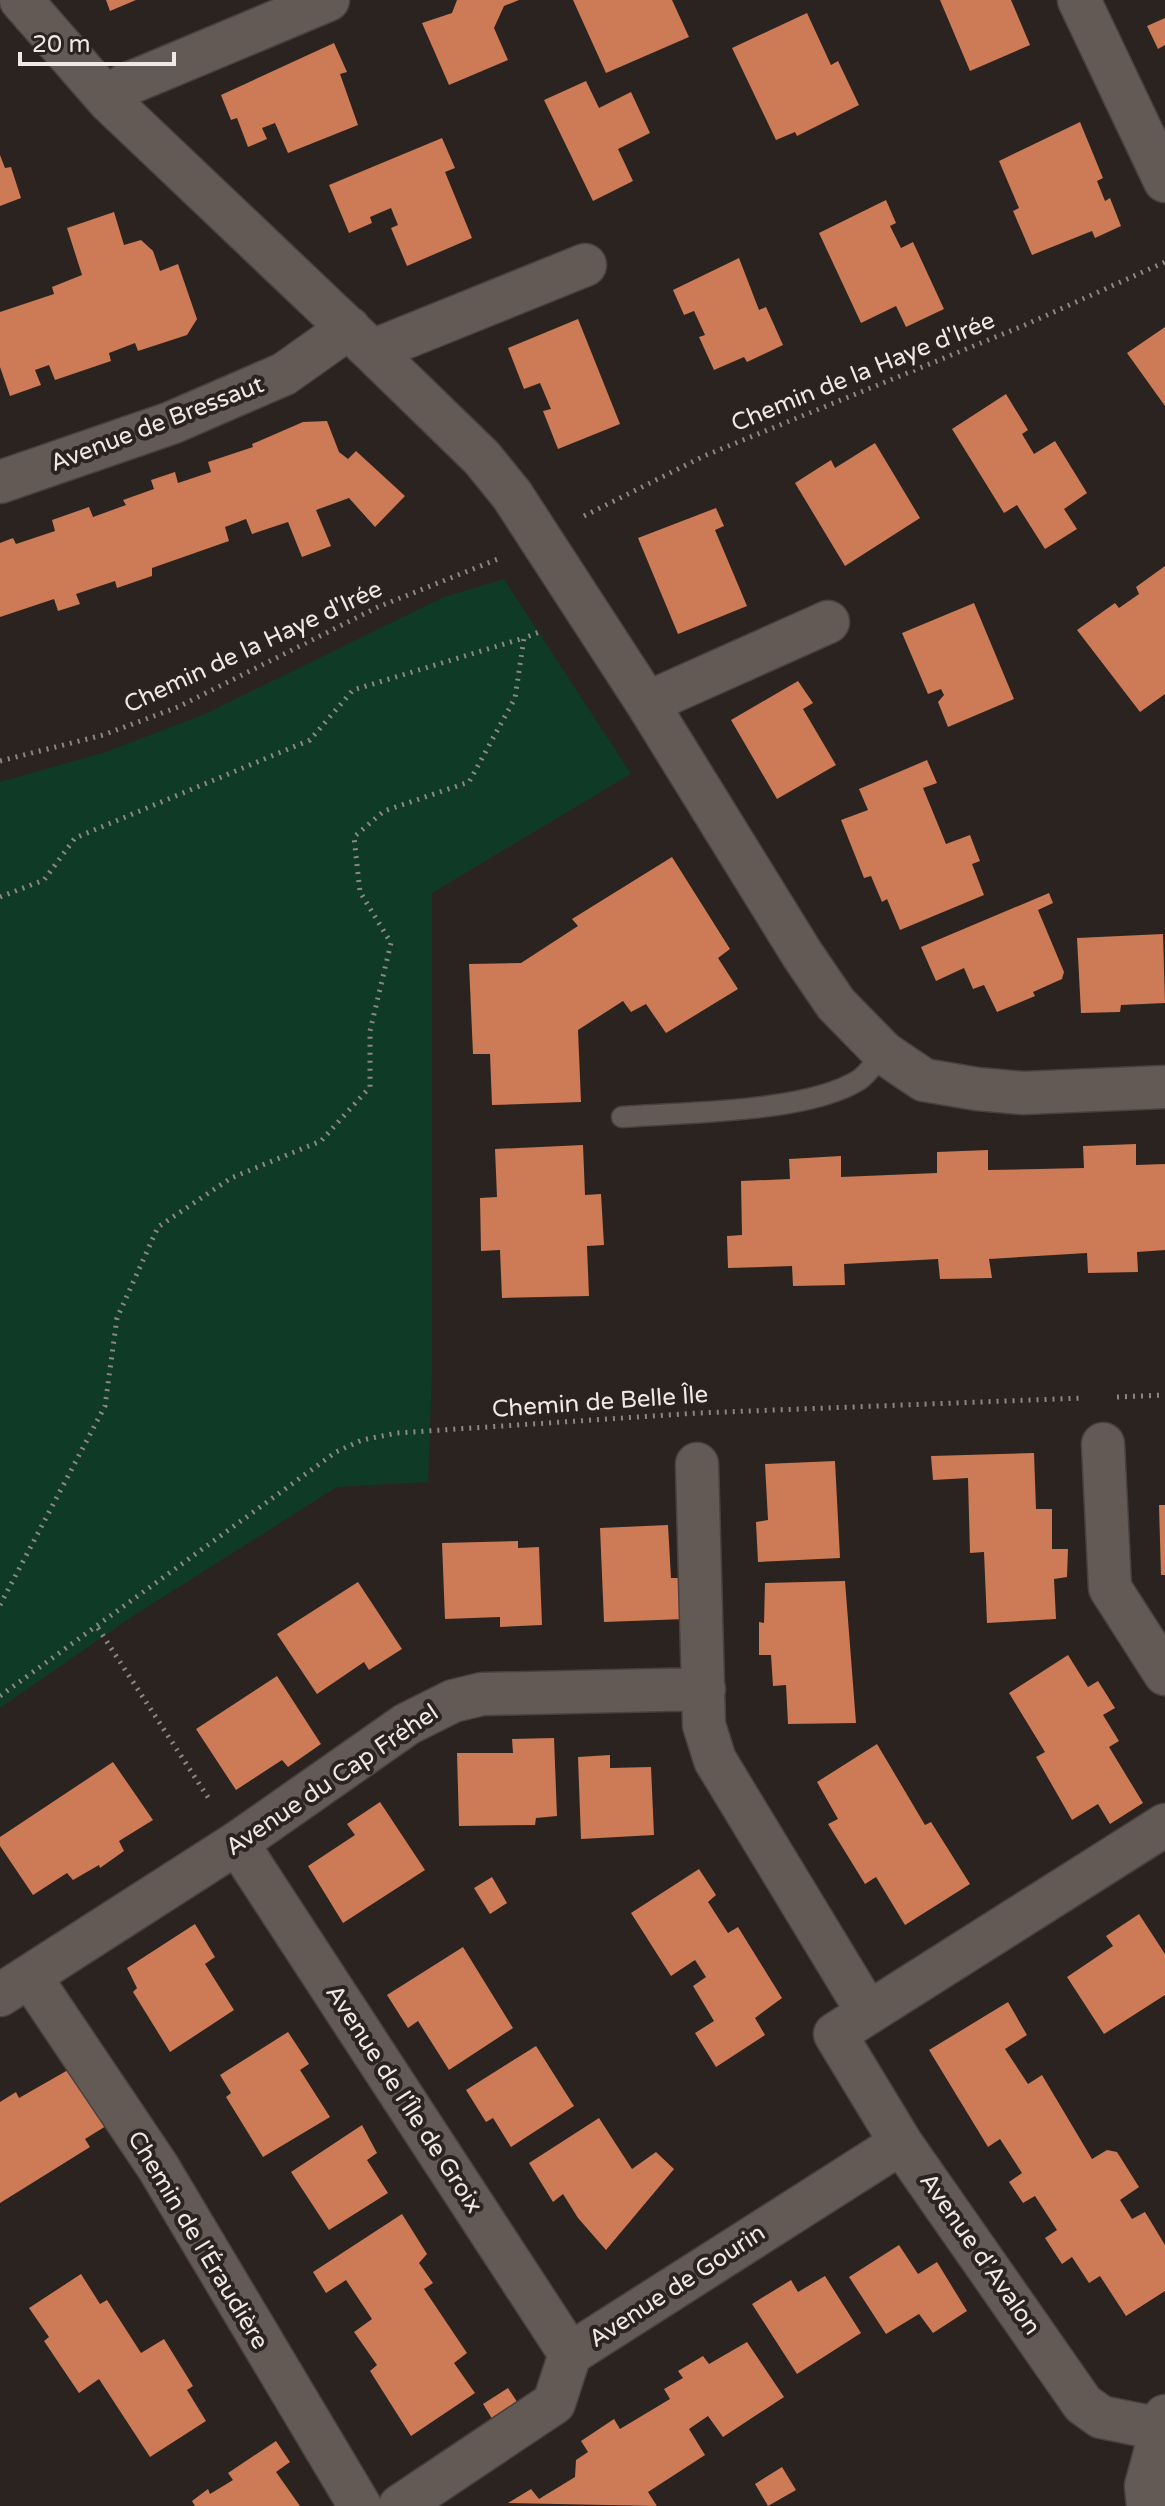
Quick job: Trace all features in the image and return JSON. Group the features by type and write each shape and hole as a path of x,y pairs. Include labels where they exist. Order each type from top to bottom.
{"street":[{"path":"21,0 109,101 482,458 512,495 589,613 802,954 836,1004 884,1053 924,1080 977,1089 1023,1093 1165,1087"},
{"path":"109,101 125,85 328,0"},
{"path":"1079,0 1165,181"},
{"name":"Avenue de Bressaut","path":"0,482 171,423 361,339 585,265"},
{"path":"647,703 828,622"},
{"path":"1103,1444 1110,1588 1165,1674"},
{"path":"697,1464 704,1725 715,1760 851,2023 1165,1825"},
{"name":"Avenue du Cap Fréhel","path":"15,1986 237,1843 407,1724 453,1701 482,1694 704,1689"},
{"name":"Avenue de l'Île de Groix","path":"237,1843 570,2354"},
{"name":"Chemin de l'Éraudière","path":"15,1986 158,2167 360,2506"},
{"name":"Avenue d'Avalon","path":"851,2023 901,2143 1083,2404 1101,2417 1163,2425"},
{"name":"Avenue de Gourin","path":"400,2506 554,2403 570,2354 901,2143"},
{"path":"1148,2506 1146,2486 1163,2425"}],"lane":[{"path":"622,1117 749,1108 818,1096 860,1079 884,1053"}],"path":[{"name":"Chemin de la Haye d'Irée","path":"576,520 704,456 1025,325 1165,262"},
{"name":"Chemin de la Haye d'Irée","path":"0,761 103,735 178,707 378,607 510,557"},
{"path":"0,897 44,880 75,838 310,740 353,690 524,638 589,613"},
{"path":"0,1605 105,1406 117,1318 158,1227 231,1178 321,1141 370,1087 370,1031 391,943 360,892 354,837 384,811 469,782 515,698 524,638"},
{"path":"1112,1397 1165,1395"},
{"name":"Chemin de Belle Île","path":"0,1696 98,1628 306,1473 362,1440 397,1433 698,1413 1096,1398"},
{"path":"98,1628 237,1843"}],"green space":[{"path":"504,579 631,774 432,893 432,1374 428,1482 337,1487 133,1616 0,1708 0,782 106,752 205,714 444,597"}],"building":[{"path":"106,0 136,0 110,11"},
{"path":"457,0 519,0 504,6 494,28 508,60 449,85 422,23 452,13"},
{"path":"573,0 672,0 689,37 606,73"},
{"path":"940,0 1011,0 1030,45 970,71"},
{"path":"807,13 831,65 838,61 859,105 797,136 795,132 776,140 732,48"},
{"path":"1165,18 1165,45 1158,49 1147,26"},
{"path":"334,43 347,72 340,74 358,125 288,153 275,123 262,128 267,139 248,147 237,118 231,120 221,95"},
{"path":"586,81 599,108 631,92 650,133 618,149 633,181 593,201 544,100"},
{"path":"1080,122 1103,178 1097,181 1105,201 1110,198 1121,226 1095,238 1092,231 1032,255 1013,211 1019,208 999,161"},
{"path":"442,138 455,168 445,172 472,238 407,266 391,228 398,225 391,208 370,217 372,223 349,233 329,185"},
{"path":"0,155 5,168 11,167 21,198 0,206"},
{"path":"886,200 896,223 890,226 901,248 913,242 944,309 906,327 896,306 861,323 819,233"},
{"path":"114,212 124,245 141,240 153,251 160,271 178,264 197,319 187,335 138,351 135,343 109,353 111,361 55,380 49,365 35,370 41,385 10,396 0,367 0,312 54,294 52,287 82,275 67,228"},
{"path":"739,258 759,310 766,307 783,345 747,362 744,357 714,370 699,337 705,335 694,311 684,315 673,290"},
{"path":"578,319 620,424 558,449 543,411 551,409 540,383 524,389 508,348"},
{"path":"1165,327 1165,406 1127,353"},
{"path":"1006,394 1028,430 1022,434 1034,454 1055,441 1087,493 1064,509 1077,529 1045,549 1017,505 1004,513 952,429"},
{"path":"327,421 339,452 348,459 356,451 405,496 375,527 349,498 316,510 331,546 302,557 288,522 252,534 246,519 225,527 229,541 152,568 152,576 117,588 115,581 76,594 80,604 58,611 54,599 0,617 0,543 13,538 16,544 55,531 52,520 89,507 93,517 126,505 123,500 154,489 151,480 175,472 178,483 211,472 208,462 253,447 252,444 303,422"},
{"path":"875,443 920,518 845,566 795,483 831,460 835,468"},
{"path":"716,508 724,526 715,530 747,606 678,634 638,538"},
{"path":"1165,566 1165,694 1140,712 1077,630 1115,603 1119,608 1139,594 1136,587"},
{"path":"974,603 1014,699 948,727 938,702 944,695 941,689 928,694 902,633"},
{"path":"798,681 813,703 803,709 836,765 777,799 731,720"},
{"path":"927,760 937,783 923,788 946,844 970,835 980,861 972,864 984,895 900,930 887,899 882,902 871,876 864,878 841,820 868,810 859,789"},
{"path":"672,857 730,949 718,958 738,989 666,1033 646,1004 631,1012 623,1001 578,1030 581,1102 492,1105 490,1054 473,1054 469,964 521,963 578,926 572,919"},
{"path":"1049,893 1053,903 1038,910 1064,972 1062,979 1033,992 1035,996 997,1012 984,985 973,989 964,968 936,981 921,947"},
{"path":"1163,934 1165,1003 1121,1005 1120,1012 1081,1013 1077,938"},
{"path":"1136,1144 1136,1165 1165,1164 1165,1250 1137,1252 1138,1272 1088,1273 1087,1253 989,1259 992,1278 940,1279 938,1259 844,1264 845,1285 793,1286 792,1266 728,1268 727,1236 742,1235 741,1181 790,1179 789,1159 841,1156 841,1177 937,1173 937,1152 988,1150 988,1170 1084,1168 1083,1146"},
{"path":"583,1145 585,1195 601,1194 604,1245 587,1246 589,1296 502,1298 500,1250 481,1251 480,1198 497,1197 495,1149"},
{"path":"1034,1453 1036,1509 1052,1509 1052,1549 1068,1549 1067,1577 1054,1579 1056,1619 987,1623 984,1552 970,1553 968,1478 933,1480 931,1456"},
{"path":"835,1461 840,1558 758,1562 756,1522 768,1520 765,1464"},
{"path":"1159,1505 1165,1505 1165,1575 1161,1575"},
{"path":"668,1525 671,1578 682,1578 685,1619 604,1622 600,1528"},
{"path":"518,1541 518,1548 539,1547 542,1625 500,1627 500,1617 445,1619 442,1543"},
{"path":"845,1581 856,1723 788,1724 786,1685 773,1686 771,1655 759,1655 759,1622 764,1623 765,1583"},
{"path":"358,1582 402,1649 369,1670 364,1662 317,1694 277,1634"},
{"path":"1068,1655 1088,1687 1098,1681 1115,1708 1103,1715 1119,1741 1109,1747 1143,1803 1110,1824 1098,1804 1072,1820 1036,1757 1045,1752 1009,1693"},
{"path":"277,1676 321,1744 288,1767 282,1760 236,1790 196,1729"},
{"path":"554,1738 557,1816 536,1818 535,1825 459,1826 457,1753 513,1753 512,1739"},
{"path":"877,1744 925,1825 931,1822 970,1884 905,1925 876,1877 865,1884 828,1824 838,1819 817,1782"},
{"path":"610,1755 610,1768 651,1767 654,1835 581,1839 578,1757"},
{"path":"113,1762 153,1820 119,1841 124,1851 100,1868 99,1865 73,1880 67,1873 33,1895 0,1846 0,1837"},
{"path":"380,1802 425,1870 343,1923 308,1866 355,1835 347,1824"},
{"path":"699,1869 716,1895 708,1902 728,1933 738,1927 782,1998 755,2018 765,2035 716,2067 695,2033 714,2021 693,1986 706,1977 695,1960 671,1976 631,1913"},
{"path":"492,1877 507,1903 490,1914 474,1888"},
{"path":"1139,1914 1165,1954 1165,1995 1104,2034 1067,1977 1113,1946 1106,1936"},
{"path":"195,1924 215,1957 205,1964 234,2010 170,2052 133,1992 137,1988 127,1968"},
{"path":"463,1947 513,2028 449,2070 418,2021 408,2028 387,1995"},
{"path":"1008,2002 1027,2035 1005,2049 1028,2084 1042,2075 1092,2159 1107,2150 1117,2152 1139,2187 1120,2200 1132,2219 1145,2212 1165,2245 1165,2291 1126,2316 1100,2276 1089,2283 1072,2257 1062,2264 1045,2238 1057,2230 1035,2196 1023,2203 1009,2182 1022,2173 1000,2139 988,2147 929,2050"},
{"path":"288,2032 309,2064 300,2070 330,2117 263,2157 226,2097 231,2093 220,2075"},
{"path":"536,2046 574,2106 511,2147 493,2118 486,2122 466,2090"},
{"path":"68,2070 106,2126 85,2139 90,2147 0,2203 0,2102 16,2092 19,2098"},
{"path":"599,2118 632,2169 656,2152 674,2169 606,2250 578,2218 563,2194 553,2202 529,2163"},
{"path":"362,2125 377,2153 367,2160 388,2193 329,2230 291,2172"},
{"path":"402,2214 427,2254 419,2263 433,2283 424,2289 467,2353 454,2363 475,2393 411,2436 370,2371 377,2365 354,2332 372,2319 346,2280 326,2293 313,2272"},
{"path":"899,2245 918,2274 937,2262 967,2311 933,2333 919,2314 886,2334 849,2277"},
{"path":"81,2274 100,2304 107,2300 141,2353 164,2339 193,2386 187,2390 206,2421 150,2457 99,2379 79,2393 44,2341 49,2337 29,2308"},
{"path":"825,2276 861,2333 797,2374 752,2304 791,2280 798,2292"},
{"path":"747,2342 784,2397 723,2437 708,2416 689,2429 705,2455 648,2492 657,2506 508,2503 531,2489 539,2499 575,2477 576,2460 588,2452 581,2441 614,2419 620,2429 670,2399 664,2389 683,2378 678,2371 703,2356 709,2364"},
{"path":"508,2388 525,2414 499,2430 483,2404"},
{"path":"276,2441 290,2462 276,2472 300,2506 195,2506 192,2501 208,2489 210,2494 233,2480 228,2473"},
{"path":"782,2467 796,2490 768,2506 755,2484"}]}
